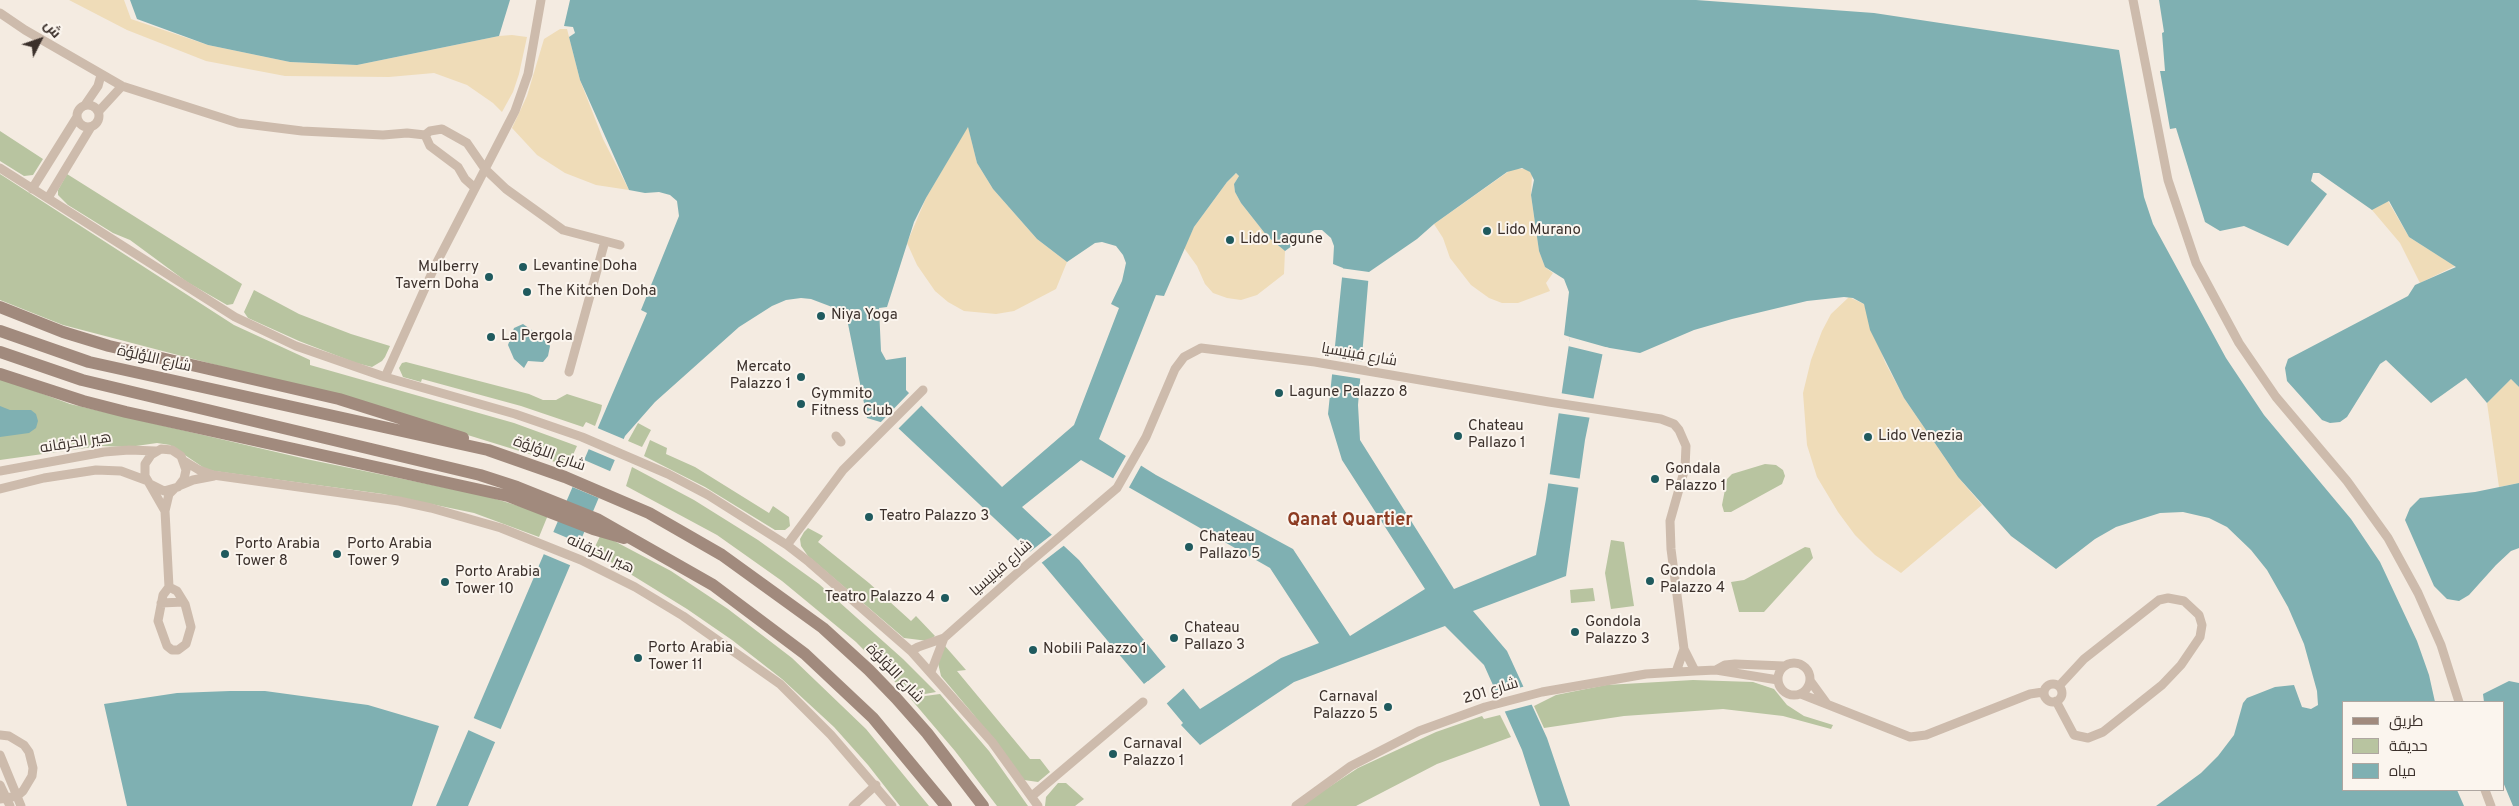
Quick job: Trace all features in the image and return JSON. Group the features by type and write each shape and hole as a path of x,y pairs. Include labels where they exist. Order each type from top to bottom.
{"main road":[{"path":"0,307 63,332 109,346 339,399 380,411 466,440 488,450"},
{"name":"شارع اللؤلؤة","path":"0,331 36,345 99,364 488,450 565,477 649,512 722,555 823,628 896,698 927,733 983,806"},
{"path":"0,352 82,380 480,475 643,544 732,597 818,665 873,718 946,806"},
{"path":"0,374 83,401 307,453 460,484 555,507"}],"street":[{"path":"384,377 474,188 515,110 528,74 541,0"},
{"path":"2133,0 2168,180 2196,263 2239,343 2276,398 2350,484 2388,538 2414,585 2441,644 2459,701"},
{"path":"0,13 122,86 238,123 302,132 426,135 430,131 442,129 461,138 472,148 485,169 506,189 563,230 620,246"},
{"path":"32,189 77,117 79,110 94,92 101,75"},
{"path":"48,198 92,127 99,121 99,111 122,86"},
{"path":"85,105 93,105 99,111"},
{"path":"77,117 84,126 92,127"},
{"path":"426,135 430,146 458,167 464,179 474,188"},
{"path":"0,168 235,317 296,346 384,377 515,414 582,437 626,455 708,495 787,545 834,582 911,651 992,742 1038,806"},
{"path":"569,372 605,241"},
{"name":"شارع فينيسيا","path":"911,651 944,638 1016,574 1113,493 1128,471 1146,437 1175,369 1192,351 1201,348 1220,348 1660,419 1674,424 1679,430 1686,446 1685,468 1670,521 1671,549 1684,649 1695,671"},
{"path":"787,545 843,470 923,390"},
{"path":"165,512 144,470 145,464 156,451 172,450 184,461 186,470 184,479 169,494 165,512 170,587 163,595 158,621 163,639 172,650 178,650 186,644 190,627 183,602 177,592 170,587"},
{"name":"هير الخرقانه","path":"0,471 104,452 156,451"},
{"name":"هير الخرقانه","path":"184,461 206,473 222,476 399,501 472,520 539,542 581,560 636,587 683,616 780,684 831,735 876,785 892,806"},
{"name":"هير الخرقانه","path":"0,489 44,478 96,470 121,471 149,483"},
{"name":"هير الخرقانه","path":"176,488 193,480 222,476"},
{"path":"149,483 159,490 176,488"},
{"path":"2056,701 2074,735 2088,738 2103,732 2162,685 2182,665 2200,637 2202,625 2199,616 2184,601 2168,598 2159,600 2084,659 2059,686"},
{"path":"162,603 183,602"},
{"name":"شارع فينيسيا","path":"931,672 944,638"},
{"name":"شارع فينيسيا","path":"1676,672 1684,649"},
{"path":"1811,682 1808,689 1801,694 1794,695 1785,692 1778,680 1784,666 1792,662 1801,664 1809,670 1811,682 1827,704"},
{"name":"شارع 201","path":"1716,670 1725,665 1735,664 1784,666"},
{"name":"شارع 201","path":"1296,806 1351,766 1419,731 1485,707 1542,692 1630,676 1695,671 1716,670 1778,680"},
{"path":"1801,694 1904,736 1918,737 2030,694 2043,692 2050,683 2059,686"},
{"path":"2043,692 2048,701 2056,701 2062,695 2059,686"},
{"path":"1032,796 1143,702"},
{"path":"0,735 18,740 24,745 32,760 32,776 19,801"},
{"path":"0,755 19,801"},
{"path":"0,785 6,803 19,801"},
{"path":"853,806 876,785"},
{"path":"2485,791 2490,806"}],"green space":[{"path":"0,131 43,159 33,175 24,176 0,161"},
{"path":"0,174 234,325 310,360 310,365 514,423 577,446 568,466 377,407 63,325 0,300"},
{"path":"67,174 242,284 233,304 227,305 187,282 130,240 113,233 68,205 58,195 58,190"},
{"path":"254,290 299,314 351,334 390,346 385,357 372,367 356,363 299,341 248,318 244,312"},
{"path":"406,362 529,394 543,400 556,400 567,394 602,405 601,410 595,426 586,422 583,427 521,406 422,379 421,382 403,377 399,368 402,363"},
{"path":"0,378 70,404 306,459 486,496 548,515 539,537 474,513 383,494 207,470 170,445 157,443 129,447 100,446 0,460"},
{"path":"638,423 651,430 642,447 628,441"},
{"path":"650,440 667,448 666,454 695,467 769,513 773,506 789,517 790,526 785,530 775,530 705,487 644,456"},
{"path":"1765,464 1776,465 1783,470 1785,476 1782,484 1731,512 1724,512 1722,505 1727,479 1732,474"},
{"path":"632,467 694,500 758,540 819,584 903,659 936,692 914,696 907,689 902,689 856,642 782,581 717,535 626,486"},
{"path":"808,528 823,536 818,542 869,583 911,621 916,616 935,636 928,641 904,638 808,556 801,546 800,539"},
{"path":"601,534 671,571 728,609 792,658 866,729 929,806 900,806 868,765 834,727 782,679 732,640 687,609 593,551"},
{"path":"1611,540 1624,542 1634,606 1611,609 1605,573"},
{"path":"1805,547 1810,548 1813,558 1764,612 1739,612 1731,582 1744,580"},
{"path":"1593,588 1595,601 1571,603 1570,590"},
{"path":"945,646 966,670 957,671 1030,759 1040,759 1050,772 1038,782 1024,780 941,676 938,663"},
{"path":"1693,680 1753,682 1774,689 1787,705 1804,716 1833,725 1831,729 1783,716 1723,709 1624,716 1544,728 1534,706 1556,695 1606,685"},
{"path":"940,694 989,751 1028,806 997,806 955,751 910,698"},
{"path":"1500,715 1511,737 1437,764 1356,806 1300,806 1358,768 1436,732 1482,716 1484,719"},
{"path":"1058,783 1066,783 1084,799 1075,806 1045,806 1046,797"}],"sand":[{"path":"69,0 124,0 131,19 208,45 290,62 357,65 499,36 527,37 513,92 502,112 493,103 467,85 434,73 389,77 285,76 206,61 127,30"},
{"path":"560,29 567,29 580,80 603,139 629,190 596,185 565,173 537,155 512,128 527,96 544,39"},
{"path":"968,126 977,163 993,189 1037,239 1067,262 1056,289 1014,311 996,314 964,311 948,302 935,291 917,265 907,243 926,198"},
{"name":"Lido Murano","path":"1512,169 1528,169 1532,175 1531,195 1539,251 1545,267 1553,273 1546,283 1550,291 1518,303 1502,303 1489,298 1471,285 1450,258 1443,238 1434,224"},
{"name":"Lido Lagune","path":"1236,173 1239,176 1234,184 1235,192 1241,203 1267,236 1285,251 1284,274 1257,295 1241,300 1213,293 1205,284 1197,266 1184,248 1194,227 1227,182"},
{"path":"2388,201 2409,237 2455,266 2420,283 2400,243 2372,210"},
{"name":"Lido Venezia","path":"1849,297 1864,304 1885,362 1904,398 1958,477 1982,505 1901,573 1875,555 1855,535 1838,512 1817,477 1807,445 1803,393 1811,360 1831,314"},
{"path":"2511,379 2519,387 2519,483 2499,487 2487,403"}],"water":[{"path":"130,0 510,0 499,36 357,65 290,62 208,45 137,19"},
{"path":"570,0 1696,0 1874,13 2119,50 2144,197 2153,224 2226,358 2264,415 2351,519 2380,562 2417,641 2429,675 2435,701 2342,701 2342,791 2457,791 2464,806 2156,806 2201,773 2218,756 2234,735 2243,703 2247,698 2275,687 2294,685 2302,707 2311,709 2318,705 2317,691 2304,644 2288,607 2267,570 2251,550 2227,527 2209,518 2183,512 2160,513 2116,527 2095,539 2056,569 2011,536 1958,477 1904,398 1870,330 1864,304 1853,298 1844,297 1807,301 1732,319 1694,330 1640,353 1604,347 1585,440 1566,576 1473,611 1507,651 1547,738 1570,806 1540,806 1522,750 1484,665 1445,626 1294,682 1200,745 1181,725 1183,723 1148,681 1144,684 1043,564 897,427 867,418 845,309 840,310 811,299 801,298 786,300 772,306 739,327 655,402 625,436 468,806 436,806 647,313 641,310 679,216 677,201 670,195 659,192 645,193 629,190 580,80 569,37 575,33 573,27 564,26","holes":["968,127 977,163 993,189 1037,239 1067,262 1095,243 1102,242 1116,246 1126,263 1122,281 1111,304 1119,308 1074,425 1002,487 906,390 906,357 886,360 881,351 879,308 887,307 914,222","1522,168 1530,172 1534,180 1531,195 1539,251 1545,267 1564,279 1569,292 1564,335 1570,337 1546,499 1536,555 1454,589 1360,440 1358,405 1369,272 1507,172","1236,173 1239,176 1234,184 1235,192 1241,203 1267,236 1285,251 1314,230 1322,230 1331,238 1334,246 1333,264 1343,268 1328,414 1342,460 1425,589 1350,636 1293,549 1156,475 1099,439 1156,295 1164,296 1194,227 1227,182","1081,460 1270,568 1319,643 1281,658 1200,709 1079,560 1022,507"]},
{"path":"2159,0 2519,0 2519,387 2511,379 2487,403 2466,378 2431,403 2386,360 2380,364 2347,417 2340,422 2330,423 2322,420 2287,381 2285,368 2288,359 2408,296 2415,285 2456,267 2409,237 2389,201 2372,210 2319,173 2313,173 2311,181 2327,194 2288,246 2244,226 2220,231 2205,222 2176,128 2170,129 2160,71 2165,71 2162,33 2164,32"},
{"path":"523,324 546,340 550,346 548,356 543,362 528,361 524,368 514,359 508,345 514,328"},
{"path":"0,406 10,410 31,410 36,414 38,421 36,428 29,433 0,437"},
{"path":"2519,483 2519,548 2511,551 2496,565 2469,595 2459,601 2447,599 2434,586 2405,520 2410,508 2420,498 2475,492"},
{"path":"2509,681 2519,683 2519,806 2513,806 2504,784 2504,701 2484,701 2483,694"},
{"path":"265,691 368,705 439,726 412,806 127,806 104,704 177,693"}],"pier":[{"path":"1340,268 1369,272 1369,281 1339,277"},
{"path":"1570,337 1609,348 1609,350 1606,349 1605,355 1568,346"},
{"path":"1332,356 1365,362 1363,379 1330,374"},
{"path":"911,391 923,404 897,430 879,424"},
{"path":"1560,393 1596,399 1592,418 1557,413"},
{"path":"595,427 626,440 617,461 586,448"},
{"path":"1127,454 1142,464 1127,491 1111,482"},
{"path":"582,459 612,472 601,499 570,486"},
{"path":"1548,474 1582,479 1581,488 1546,483"},
{"path":"551,531 582,544 572,566 541,553"},
{"path":"1054,533 1066,544 1040,564 1027,554"},
{"path":"1168,665 1185,687 1165,705 1148,684 1142,686"},
{"path":"1526,686 1534,704 1503,712 1495,694"},
{"path":"471,717 503,730 497,743 466,729"}],"place":[{"name":"Lido Murano","path":"1487,231"},
{"name":"Lido Lagune","path":"1230,240"},
{"name":"Levantine Doha","path":"523,267"},
{"name":"Mulberry Tavern Doha","path":"489,277"},
{"name":"The Kitchen Doha","path":"527,292"},
{"name":"Niya Yoga","path":"821,316"},
{"name":"La Pergola","path":"491,337"},
{"name":"Mercato Palazzo 1","path":"801,377"},
{"name":"Lagune Palazzo 8","path":"1279,393"},
{"name":"Gymmito Fitness Club","path":"801,404"},
{"name":"Chateau Pallazo 1","path":"1458,436"},
{"name":"Lido Venezia","path":"1868,437"},
{"name":"Gondala Palazzo 1","path":"1655,479"},
{"name":"Teatro Palazzo 3","path":"869,517"},
{"name":"Chateau Pallazo 5","path":"1189,547"},
{"name":"Porto Arabia Tower 8","path":"225,554"},
{"name":"Porto Arabia Tower 9","path":"337,554"},
{"name":"Gondola Palazzo 4","path":"1650,581"},
{"name":"Porto Arabia Tower 10","path":"445,582"},
{"name":"Teatro Palazzo 4","path":"945,598"},
{"name":"Gondola Palazzo 3","path":"1575,632"},
{"name":"Chateau Pallazo 3","path":"1174,638"},
{"name":"Nobili Palazzo 1","path":"1033,650"},
{"name":"Porto Arabia Tower 11","path":"638,658"},
{"name":"Carnaval Palazzo 5","path":"1388,707"},
{"name":"Carnaval Palazzo 1","path":"1113,754"}],"district":[{"name":"Qanat Quartier","path":"1350,521"}]}
